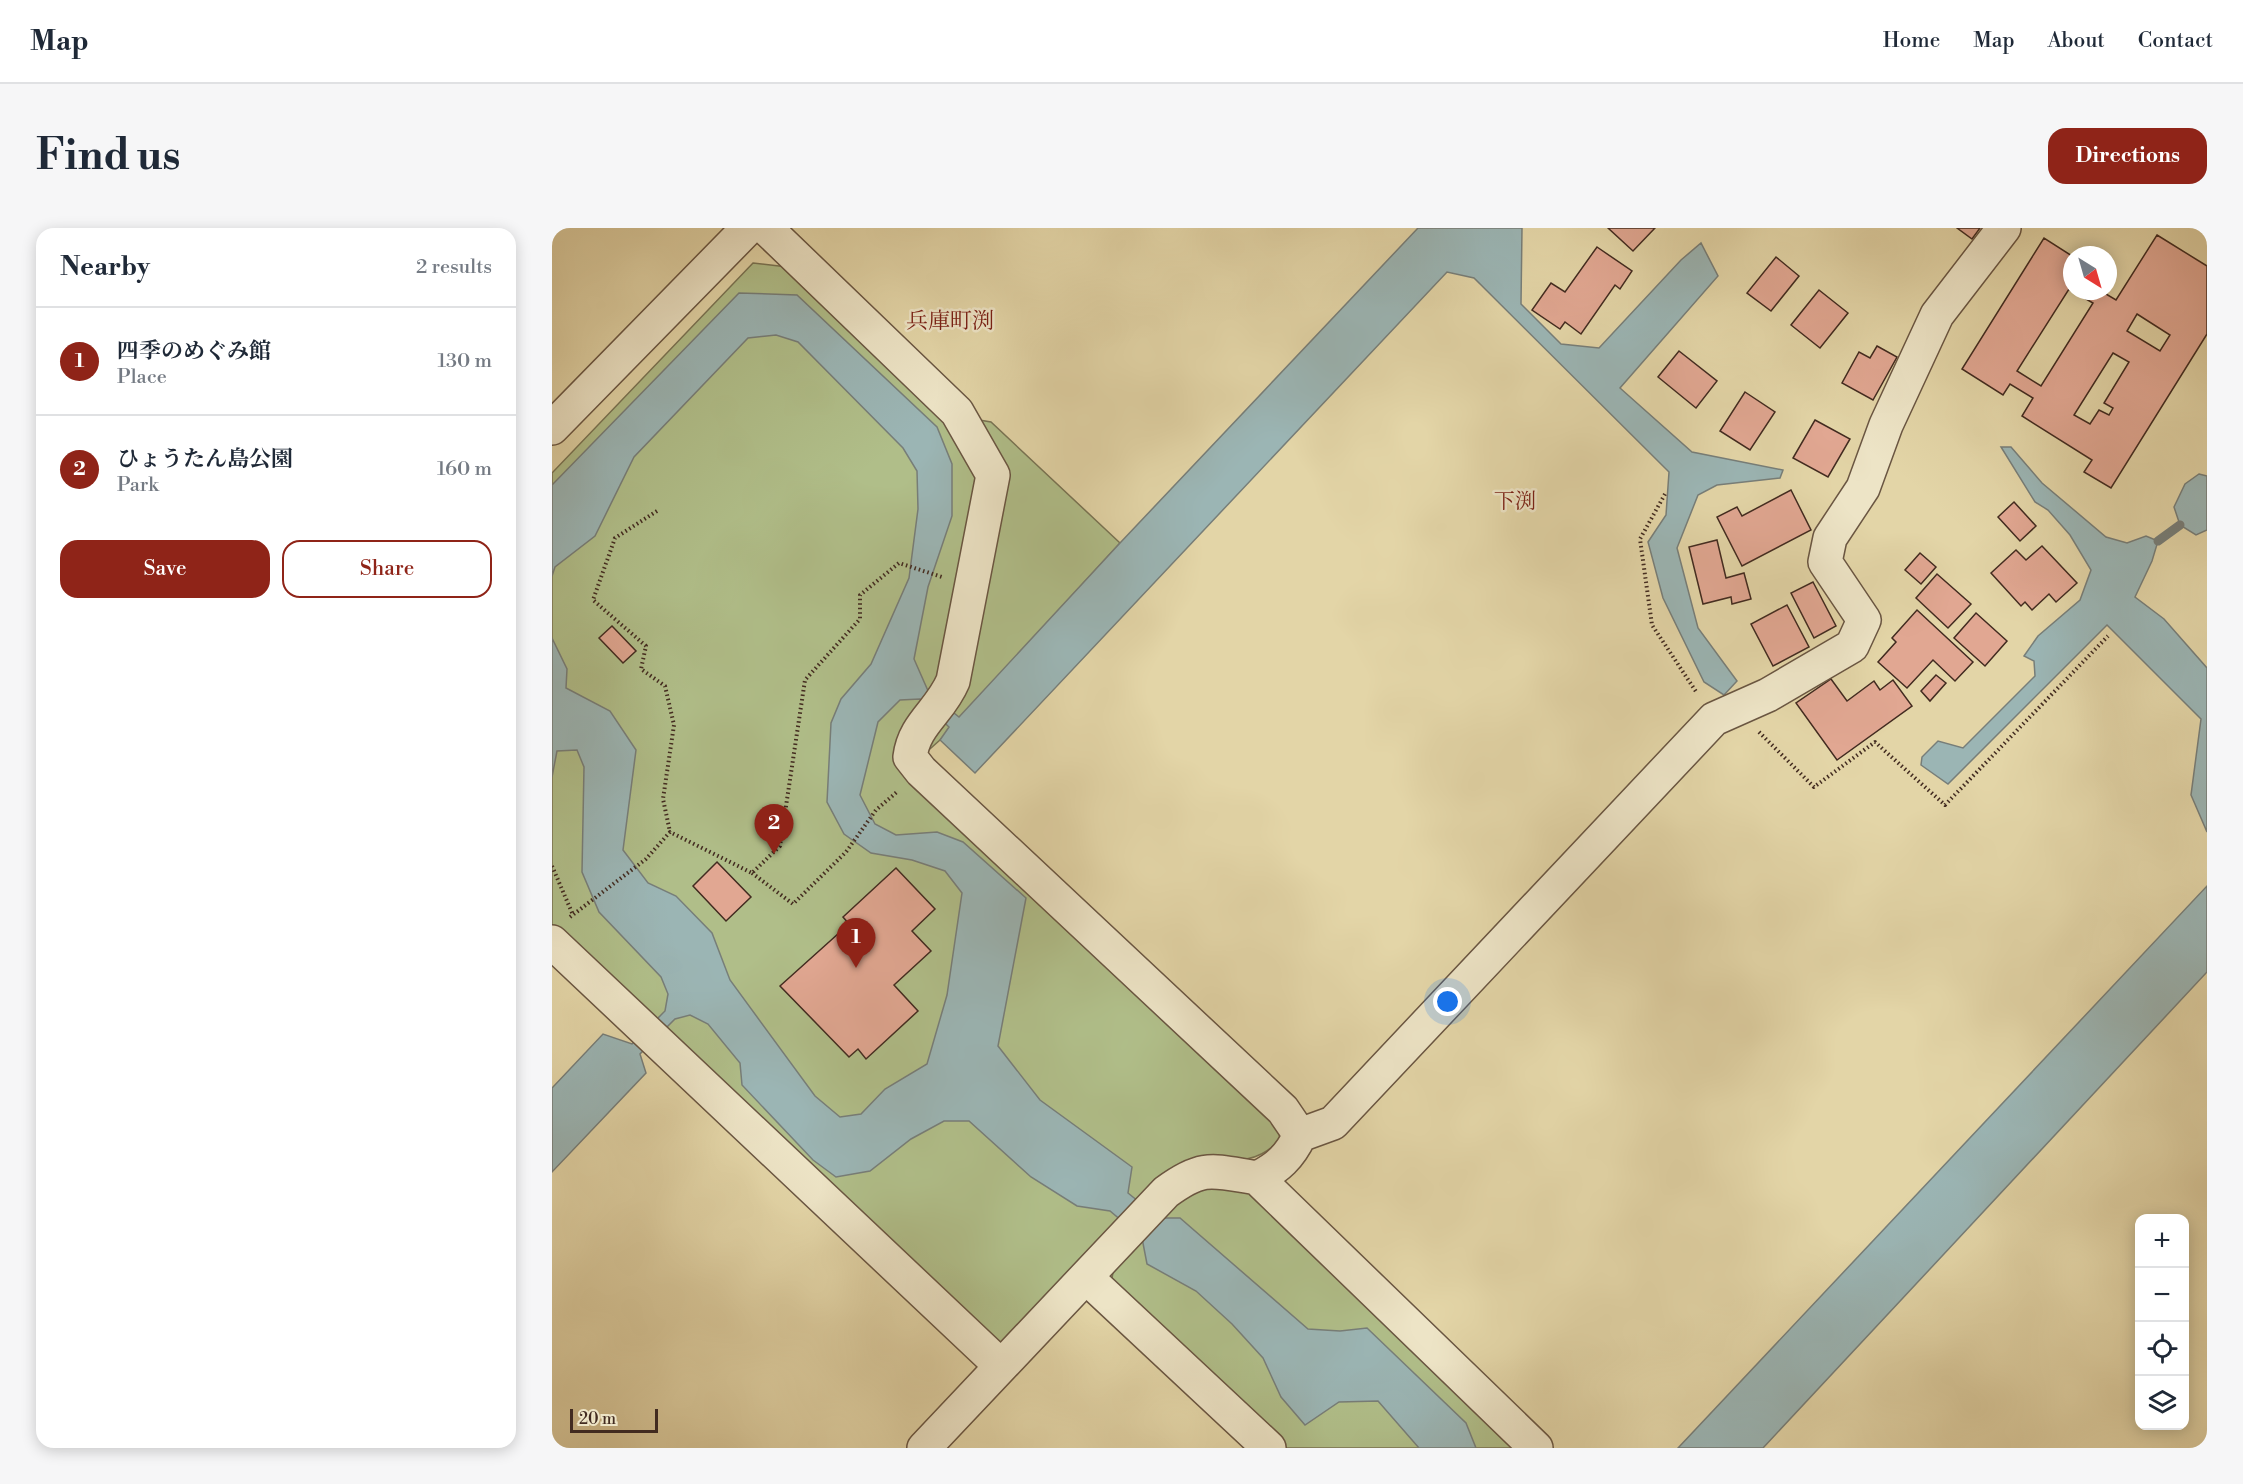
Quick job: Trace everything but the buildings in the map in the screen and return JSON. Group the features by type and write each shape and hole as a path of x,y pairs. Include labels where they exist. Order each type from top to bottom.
{"street":[{"path":"554,422 748,228"},
{"path":"766,228 957,411 993,475 953,681 937,709 912,739 910,757 921,771 1283,1110 1300,1135"},
{"path":"1257,1178 1275,1169 1292,1152 1300,1135 1333,1123 1727,713 1852,646 1864,620 1825,562 1830,538 1863,488 1886,425 1937,315 2004,228"},
{"path":"552,942 1001,1366"},
{"path":"924,1448 1166,1192 1187,1177 1208,1170 1257,1178 1536,1448"},
{"path":"1087,1278 1269,1448"}],"path":[{"path":"1665,494 1640,539 1652,625 1727,713 1749,723 1814,787 1875,742 1945,805 2108,636"},
{"path":"657,511 615,538 592,600 646,646 641,669 665,686 674,724 663,799 670,832"},
{"path":"752,873 780,846 805,680 860,619 860,595 899,563 940,576"},
{"path":"670,832 752,873 793,904 846,852 876,810"},
{"path":"591,902 646,859 670,832"},
{"path":"552,866 573,915"}],"green space":[{"path":"753,263 796,268 950,415 991,422 1120,543 940,740 922,756 1276,1114 1280,1139 1271,1148 1262,1154 1243,1160 1198,1159 1014,1338 994,1345 552,926 552,473"},
{"path":"1200,1181 1245,1189 1518,1448 1282,1448 1110,1289 1114,1267"}],"water":[{"path":"1418,228 1522,228 1521,304 1561,344 1599,348 1681,260 1701,243 1718,276 1620,388 1692,452 1783,470 1780,478 1717,485 1698,495 1677,548 1698,628 1737,681 1724,695 1704,682 1663,598 1648,542 1666,515 1669,472 1474,278 1447,272 975,773 940,740 949,727 920,699 900,700 878,722 860,795 875,824 896,835 937,832 963,842 1026,898 998,1046 1040,1100 1132,1167 1128,1193 1159,1218 1180,1218 1308,1329 1340,1331 1367,1328 1466,1423 1476,1448 1419,1448 1378,1401 1339,1402 1305,1425 1281,1397 1263,1358 1232,1324 1196,1291 1147,1264 1142,1238 1110,1211 1077,1206 1031,1177 969,1121 944,1121 911,1139 870,1171 836,1177 813,1160 742,1085 740,1063 708,1024 690,1015 675,1019 640,1054 646,1073 552,1172 552,1088 603,1034 632,1044 665,1011 668,994 661,977 599,912 582,872 584,767 577,750 557,751 552,777 552,638 567,669 566,688 610,711 636,750 623,850 648,883 676,896 712,933 730,980 815,1096 840,1117 861,1114 885,1089 927,1064 947,995 962,893 945,871 912,860 871,853 844,834 827,802 831,723 841,699 871,664 909,578 918,509 917,471 903,448 798,342 776,335 748,338 634,457 595,536 555,567 552,576 552,485 739,293 797,295 937,427 952,464 952,516 928,587 914,659 929,693 959,717"},
{"path":"2001,447 2011,447 2042,483 2106,537 2127,543 2146,536 2158,541 2152,561 2135,597 2164,619 2207,668 2207,832 2191,795 2201,719 2107,625 1948,784 1921,765 1922,757 1938,741 1963,748 2035,676 2034,661 2024,656 2038,636 2080,600 2091,570 2070,535 2048,510 2035,502"},
{"path":"2199,474 2207,476 2207,530 2196,535 2180,525 2174,507 2185,484"},
{"path":"2207,886 2207,972 1763,1448 1678,1448"}],"waterway":[{"path":"2158,541 2180,525"}],"place":[{"name":"ひょうたん島公園","path":"774,854"},
{"name":"四季のめぐみ館","path":"856,968"}],"district":[{"name":"兵庫町渕","path":"950,320"},
{"name":"下渕","path":"1515,501"}]}
